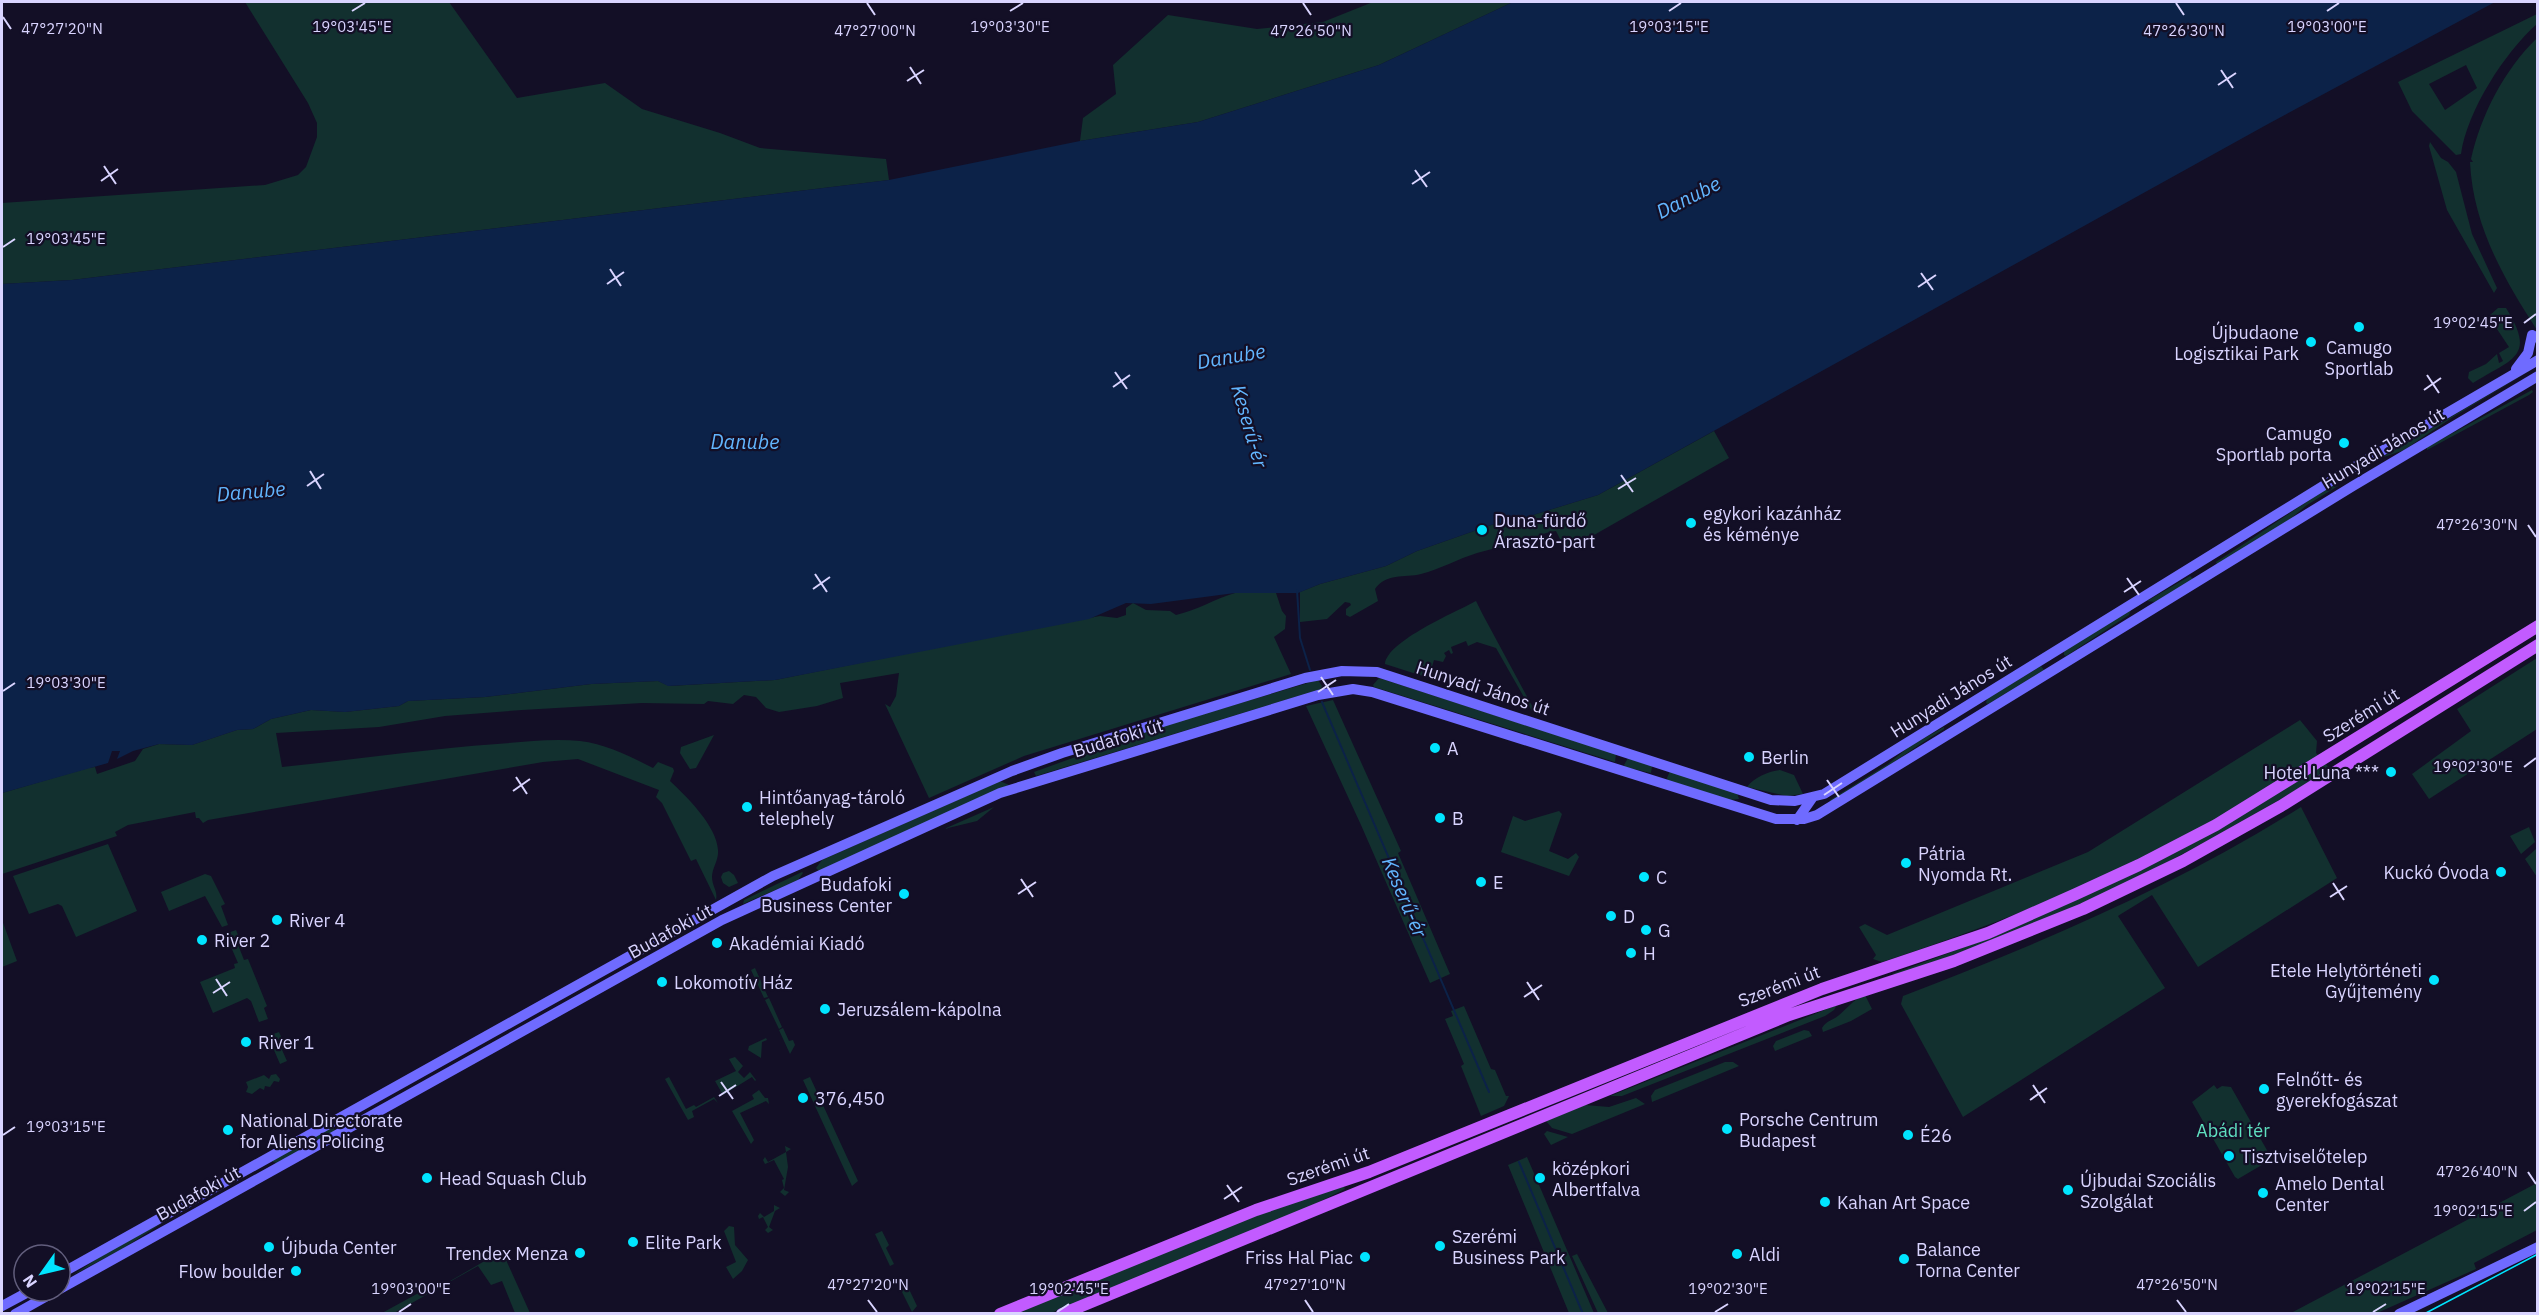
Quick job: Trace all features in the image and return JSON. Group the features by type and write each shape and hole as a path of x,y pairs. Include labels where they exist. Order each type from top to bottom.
{"main road":[{"path":"2512,374 2528,353 2532,335 2538,338"},
{"name":"Hunyadi János út","path":"1330,672 1364,671 1396,677 1771,800 1795,801 1818,795 2344,473 2538,360"},
{"name":"Hunyadi János út","path":"1335,691 1353,689 1390,696 1776,819 1800,819 1831,808 2352,486 2538,376"},
{"path":"2520,387 2538,385"},
{"path":"2344,473 2352,486"},
{"path":"2196,565 2205,578"},
{"path":"2122,629 2133,614 2135,602 2159,606"},
{"name":"Szerémi út","path":"1000,1314 1256,1210 1378,1168 1811,993 1969,940 2076,894 2174,847 2234,814 2538,626"},
{"name":"Szerémi út","path":"1062,1314 1789,1015 1965,957 2083,909 2182,861 2262,817 2538,645"},
{"path":"2043,658 2051,672"},
{"name":"Budafoki út","path":"72,1267 677,928 746,890 804,862 1012,771 1156,724 1330,672"},
{"name":"Budafoki út","path":"72,1282 722,920 1016,787 1288,703 1335,691"},
{"path":"1965,707 1973,721"},
{"path":"1950,716 1958,730"},
{"path":"1617,769 1623,752"},
{"path":"1656,782 1662,764"},
{"path":"1012,771 1016,787"},
{"path":"1800,819 1818,795"},
{"path":"804,862 812,880"},
{"path":"677,928 684,941"},
{"path":"498,1028 505,1041"},
{"path":"333,1120 348,1129 351,1110 357,1114 373,1115"},
{"path":"250,1183 257,1169 256,1163 280,1167"},
{"path":"2399,1314 2538,1247"},
{"path":"6,1303 16,1313"},
{"name":"Budafoki út","path":"16,1313 34,1303"}],"green space":[{"path":"245,2 449,2 517,98 605,83 642,109 760,148 886,159 889,180 72,280 2,284 2,203 265,185 298,175 306,167 317,137 317,123 308,103"},
{"path":"1373,2 1513,2 1379,65 1198,122 1080,141 1083,118 1116,94 1113,65 1168,15 1257,29 1323,22"},
{"path":"2537,14 2537,24 2512,50 2479,101 2461,154 2456,155 2412,111 2398,82","holes":["2466,65 2477,88 2445,110 2429,84"]},
{"path":"2537,38 2537,330 2492,251 2477,208 2470,162 2473,162 2471,159 2475,142 2495,94 2514,64"},
{"path":"2430,142 2441,158 2448,162 2456,172 2472,234 2497,288 2494,293 2447,210 2429,146"},
{"path":"2498,308 2506,308 2515,324 2519,347 2516,355 2509,362 2473,383 2468,378 2469,372 2486,364 2497,354 2499,363 2503,361 2499,353 2509,347 2495,326 2490,328 2490,315"},
{"path":"2533,369 2453,417 2404,450 2384,457 2355,473"},
{"path":"2532,390 2533,392 2529,395 2427,450 2427,447"},
{"path":"1714,431 1729,458 1566,551 1556,531 1548,532 1520,543 1477,553 1421,574 1384,580 1375,589 1378,601 1350,617 1346,615 1346,609 1351,605 1345,602 1327,619 1300,622 1300,592 1320,584 1386,566 1417,551 1494,524 1510,522 1598,495"},
{"path":"2335,484 2338,486 2307,505 2289,520 2217,565 2216,562"},
{"path":"2190,576 2193,579 2155,602 2147,601"},
{"path":"1235,593 1276,593 1286,616 1285,629 1274,637 1291,674 1024,756 929,798 885,704 890,707 896,696 899,673 840,683 843,698 817,706 779,712 766,708 756,697 744,695 733,704 708,701 704,704 642,703 522,710 445,716 379,727 276,733 282,767 443,749 559,740 599,745 653,768 658,762 673,768 670,781 700,812 712,831 718,850 712,877 716,900 696,859 691,861 662,803 656,797 659,790 578,759 543,762 208,820 203,823 196,818 195,812 128,825 115,832 117,836 2,874 2,793 88,768 95,767 97,774 135,761 143,749 159,744 192,745 237,730 253,729 271,719 311,710 345,712 399,706 408,701 485,697 591,684 658,681 669,686 775,680 1100,616 1117,618 1126,615 1126,608 1133,603 1146,610 1170,611 1176,615"},
{"path":"1476,601 1537,715 1533,713 1496,648 1477,642 1468,646 1466,641 1451,647 1453,653 1451,654 1449,650 1444,653 1446,656 1443,662 1434,660 1431,670 1439,672 1432,679 1385,664 1397,646 1409,637"},
{"path":"2131,610 2129,615 2066,656 2064,655 2064,651"},
{"path":"2537,658 2537,729 2429,799 2412,774 2471,731 2457,709"},
{"path":"2041,666 2044,670 1988,704 1986,703 1987,699"},
{"path":"1379,678 1616,754 1615,762 1374,687 1373,685"},
{"path":"1318,680 1322,686 1321,689 1036,776 1034,772 1150,730"},
{"path":"1333,700 1401,851 1398,853 1450,974 1430,983 1306,706"},
{"path":"2300,720 2317,741 2316,753 2319,756 2214,820 2134,862 2051,900 1967,933 1882,962 1873,959 1876,955 1859,927 1865,924 1887,935 2088,852"},
{"path":"1944,727 1831,803 1830,800 1888,764 1910,746"},
{"path":"714,735 696,768 690,769 680,753 681,747"},
{"path":"1628,758 1652,766 1651,773 1625,767"},
{"path":"2326,764 2330,770 2285,797 2193,849 2099,896 2002,937 1913,970 1892,974 2008,931"},
{"path":"1780,770 1794,775 1803,794 1787,796 1747,787 1762,776"},
{"path":"1670,771 1737,793 1739,799 1730,800 1668,781"},
{"path":"1000,781 1009,785 819,871 816,868 822,860"},
{"path":"994,807 977,821 944,829"},
{"path":"2301,807 2337,878 2198,967 2152,895 2121,914 2118,916 2165,988 1963,1117 1901,1004 1903,996 2057,934 2157,888 2254,836"},
{"path":"1559,811 1562,814 1549,851 1568,859 1576,853 1579,857 1569,876 1501,852 1513,816 1525,821"},
{"path":"2529,827 2535,842 2521,854 2510,836"},
{"path":"108,844 137,911 76,937 62,906 58,904 29,914 13,876"},
{"path":"2538,849 2537,877 2525,859"},
{"path":"729,871 738,883 729,887 723,883 721,877 723,873"},
{"path":"802,872 798,880 743,904 744,900"},
{"path":"205,874 211,876 225,904 221,906 228,925 222,927 205,896 169,911 161,892"},
{"path":"2,920 17,961 2,967"},
{"path":"236,930 240,940 237,942 244,960 248,959 267,1006 264,1008 268,1019 259,1022 251,1001 247,998 213,1013 200,982 235,968 234,964 238,963 231,947 233,945 225,934"},
{"path":"755,968 768,997 764,998 751,970"},
{"path":"1865,995 1872,1009 1851,1021 1823,1032 1822,1028 1825,1024"},
{"path":"769,998 782,1027 779,1029 765,1000"},
{"path":"1837,1005 1825,1016 1622,1096 1610,1096"},
{"path":"1464,1006 1491,1069 1495,1070 1506,1096 1509,1096 1504,1106 1481,1116 1461,1066 1464,1064 1445,1019 1453,1016 1451,1011"},
{"path":"783,1028 789,1041 793,1040 795,1045 790,1054 779,1030"},
{"path":"1804,1030 1809,1031 1812,1036 1775,1051 1773,1046 1776,1041"},
{"path":"279,1032 282,1039 278,1041 287,1061 280,1064 268,1036"},
{"path":"766,1038 767,1040 762,1042 761,1058 748,1050 749,1046"},
{"path":"735,1057 743,1066 738,1072 744,1078 750,1072 756,1080 752,1077 723,1095 715,1081 736,1071 729,1059"},
{"path":"1725,1062 1733,1062 1739,1066 1652,1102 1651,1096 1655,1090"},
{"path":"276,1074 280,1079 279,1082 274,1081 270,1087 265,1086 264,1090 260,1088 252,1094 246,1092 248,1087 246,1082 264,1075 269,1079 271,1075"},
{"path":"669,1077 686,1109 694,1105 696,1107 714,1097 718,1103 714,1099 692,1111 694,1117 688,1120 665,1079"},
{"path":"810,1077 858,1181 852,1186 803,1080"},
{"name":"Abádi tér","path":"2214,1085 2217,1089 2222,1086 2231,1087 2272,1159 2238,1179 2192,1102"},
{"path":"759,1090 765,1098 768,1098 769,1104 766,1101 740,1113 754,1140 751,1144 732,1111 754,1099 752,1095"},
{"path":"1636,1098 1645,1104 1572,1134 1552,1128 1546,1121 1585,1105 1609,1107"},
{"path":"333,1126 335,1131 277,1163 273,1162 272,1160"},
{"path":"1547,1131 1568,1137 1551,1145 1544,1134"},
{"path":"786,1152 788,1167 784,1190 789,1192 785,1196 780,1192 784,1188 782,1180 784,1179 774,1160 765,1164 763,1160 765,1157 768,1162"},
{"path":"1527,1157 1594,1313 1569,1313 1508,1165"},
{"path":"2537,1183 2537,1230 2474,1263 2476,1269 2377,1313 2291,1313"},
{"path":"1343,1185 1345,1189 1299,1212 1051,1313 1012,1314 1259,1213"},
{"path":"774,1205 780,1208 775,1211 769,1227 773,1230 768,1233 765,1230 768,1227 763,1217 759,1219 758,1216 760,1213 764,1217 774,1211"},
{"path":"161,1224 122,1249 73,1275 116,1246"},
{"path":"729,1226 734,1227 735,1245 748,1260 742,1271 733,1279 726,1267 736,1262 724,1231"},
{"path":"882,1231 889,1245 886,1248 894,1264 890,1266 875,1234"},
{"path":"502,1251 530,1313 515,1313 502,1281 491,1285 478,1266 394,1313 382,1313 435,1284 438,1288"},
{"path":"1577,1254 1608,1313 1598,1313 1572,1256"},
{"path":"908,1287 917,1306 912,1312 901,1290"}],"water":[{"name":"Danube","path":"1513,2 2495,2 2268,124 1598,495 1510,522 1494,524 1417,551 1386,566 1320,584 1298,593 1235,593 1151,604 1126,603 1089,619 775,680 668,686 658,681 591,684 485,697 408,701 399,706 345,712 311,710 271,719 253,729 237,730 192,745 159,744 133,751 117,759 120,751 112,751 108,763 2,793 2,284 72,280 889,180 1080,141 1198,122 1379,65"}],"waterway":[{"name":"Keserű-ér","path":"1297,590 1300,638 1310,670"},
{"name":"Keserű-ér","path":"1322,702 1489,1092"},
{"name":"Keserű-ér","path":"1519,1162 1583,1314"}],"tram line":[{"path":"2424,1314 2538,1254"}],"place":[{"name":"Camugo Sportlab","path":"2359,327"},
{"name":"Újbudaone Logisztikai Park","path":"2311,342"},
{"name":"Camugo Sportlab porta","path":"2344,443"},
{"name":"egykori kazánház és kéménye","path":"1691,523"},
{"name":"Duna-fürdő Árasztó-part","path":"1482,530"},
{"name":"A","path":"1435,748"},
{"name":"Berlin","path":"1749,757"},
{"name":"Hotel Luna ***","path":"2391,772"},
{"name":"Hintőanyag-tároló telephely","path":"747,807"},
{"name":"B","path":"1440,818"},
{"name":"Pátria Nyomda Rt.","path":"1906,863"},
{"name":"Kuckó Óvoda","path":"2501,872"},
{"name":"C","path":"1644,877"},
{"name":"E","path":"1481,882"},
{"name":"Budafoki Business Center","path":"904,894"},
{"name":"D","path":"1611,916"},
{"name":"River 4","path":"277,920"},
{"name":"G","path":"1646,930"},
{"name":"River 2","path":"202,940"},
{"name":"Akadémiai Kiadó","path":"717,943"},
{"name":"H","path":"1631,953"},
{"name":"Etele Helytörténeti Gyűjtemény","path":"2434,980"},
{"name":"Lokomotív Ház","path":"662,982"},
{"name":"Jeruzsálem-kápolna","path":"825,1009"},
{"name":"River 1","path":"246,1042"},
{"name":"Felnőtt- és gyerekfogászat","path":"2264,1089"},
{"name":"376,450","path":"803,1098"},
{"name":"Porsche Centrum Budapest","path":"1727,1129"},
{"name":"National Directorate for Aliens Policing","path":"228,1130"},
{"name":"É26","path":"1908,1135"},
{"name":"Tisztviselőtelep","path":"2229,1156"},
{"name":"Head Squash Club","path":"427,1178"},
{"name":"középkori Albertfalva","path":"1540,1178"},
{"name":"Újbudai Szociális Szolgálat","path":"2068,1190"},
{"name":"Amelo Dental Center","path":"2263,1193"},
{"name":"Kahan Art Space","path":"1825,1202"},
{"name":"Elite Park","path":"633,1242"},
{"name":"Szerémi Business Park","path":"1440,1246"},
{"name":"Újbuda Center","path":"269,1247"},
{"name":"Trendex Menza","path":"580,1253"},
{"name":"Aldi","path":"1737,1254"},
{"name":"Friss Hal Piac","path":"1365,1257"},
{"name":"Balance Torna Center","path":"1904,1259"},
{"name":"Flow boulder","path":"296,1271"}]}
